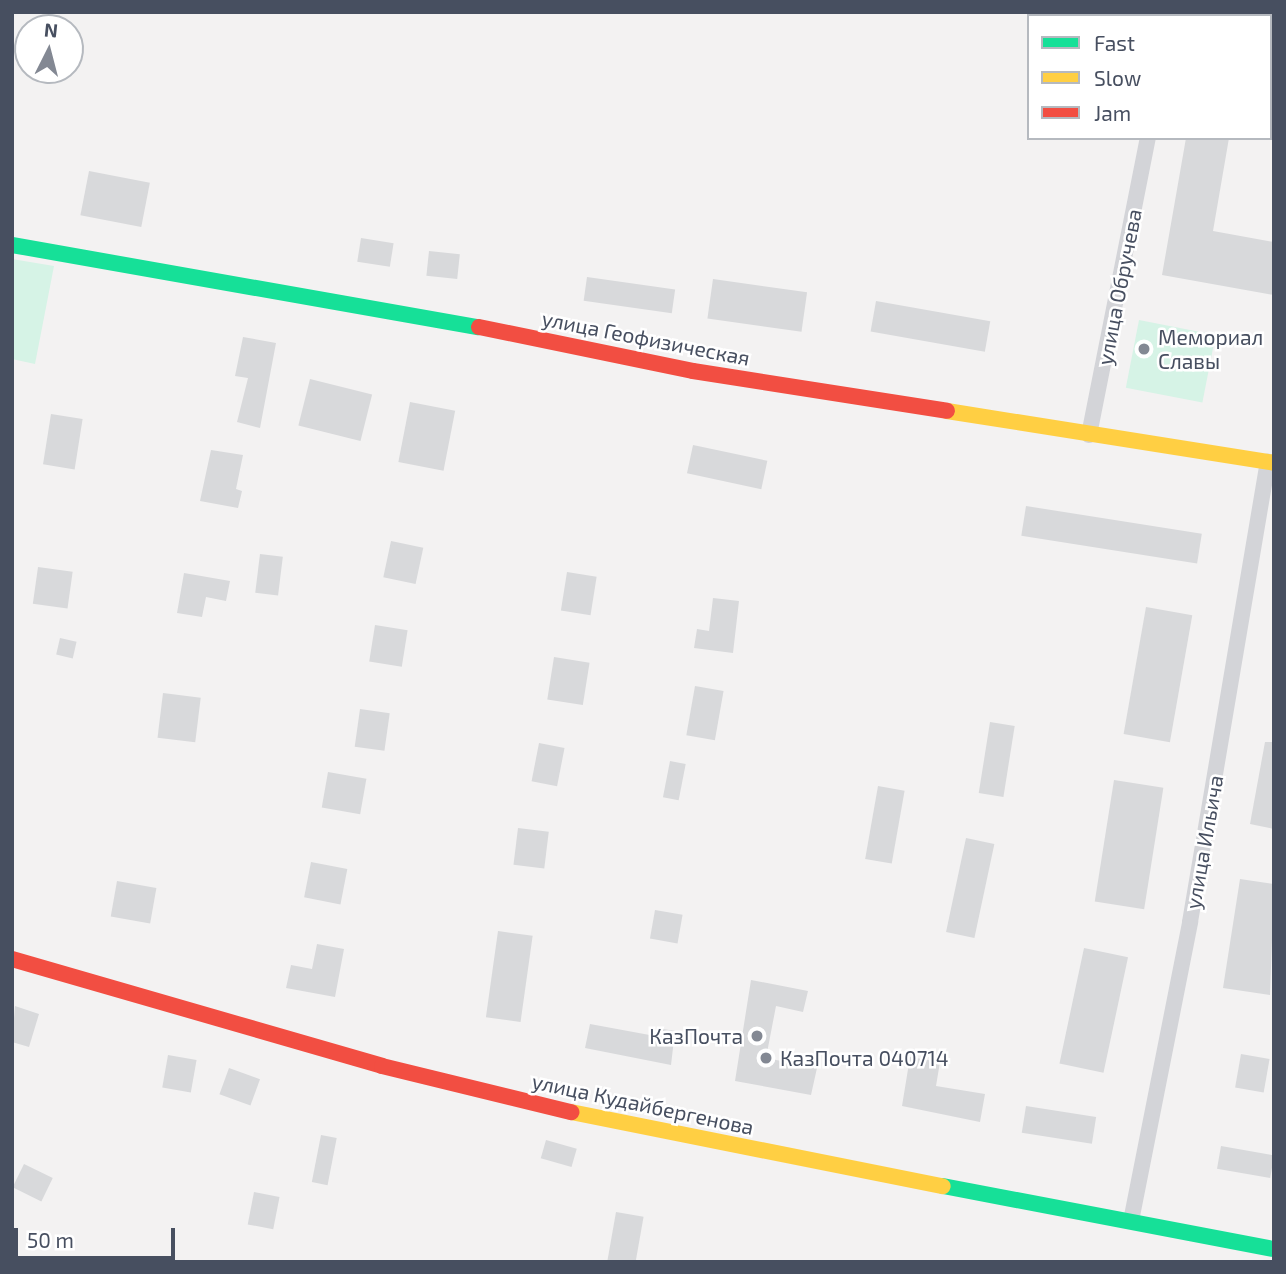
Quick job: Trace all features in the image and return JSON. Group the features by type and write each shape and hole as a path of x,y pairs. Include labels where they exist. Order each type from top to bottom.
{"street":[{"name":"улица Обручева","path":"1089,435 1149,140"},
{"name":"улица Геофизическая","path":"12,245 522,335 693,370 1271,463"},
{"name":"улица Ильича","path":"1131,1221 1189,922 1271,463"},
{"name":"улица Кудайбергенова","path":"12,959 382,1066 554,1108 667,1133 1274,1249"}],"green space":[{"path":"12,259 54,266 35,364 12,359"},
{"path":"1139,320 1216,335 1202,403 1126,388"}],"building":[{"path":"1186,140 1229,140 1213,231 1274,242 1274,295 1162,275"},
{"path":"89,171 150,183 141,227 80,215"},
{"path":"361,238 394,243 390,267 357,262"},
{"path":"429,251 460,254 457,279 426,276"},
{"path":"587,277 675,289 672,313 584,301"},
{"path":"713,279 807,292 802,332 707,319"},
{"path":"876,301 990,321 985,352 871,332"},
{"path":"243,337 276,343 260,428 237,422 248,378 235,376"},
{"path":"310,379 372,394 360,441 298,426"},
{"path":"410,402 455,411 444,471 398,462"},
{"path":"51,414 83,419 75,469 43,464"},
{"path":"693,445 767,461 761,489 687,473"},
{"path":"211,450 243,455 236,489 242,491 238,508 200,501"},
{"path":"1026,506 1202,534 1197,563 1021,536"},
{"path":"391,541 423,548 416,584 383,577"},
{"path":"260,554 283,557 278,596 255,593"},
{"path":"38,567 73,572 68,609 33,604"},
{"path":"567,572 597,577 591,615 561,611"},
{"path":"184,573 230,581 226,601 206,597 202,617 177,613"},
{"path":"713,598 739,601 733,653 694,648 697,629 709,631"},
{"path":"1146,607 1192,615 1170,742 1124,734"},
{"path":"375,625 408,630 402,667 369,662"},
{"path":"60,638 77,642 73,658 56,655"},
{"path":"554,657 590,663 583,705 547,699"},
{"path":"695,686 724,691 715,740 686,735"},
{"path":"163,693 201,698 195,742 158,738"},
{"path":"360,709 390,713 384,751 355,747"},
{"path":"990,722 1015,726 1003,797 979,793"},
{"path":"1265,742 1274,742 1274,829 1250,824"},
{"path":"539,743 565,748 557,786 532,781"},
{"path":"670,761 686,764 679,800 663,797"},
{"path":"328,772 366,779 360,814 322,807"},
{"path":"1114,780 1163,788 1144,909 1095,901"},
{"path":"878,786 905,791 892,864 865,859"},
{"path":"518,828 549,832 544,869 513,865"},
{"path":"966,838 994,844 974,938 946,932"},
{"path":"311,862 347,869 340,904 304,897"},
{"path":"1240,879 1274,884 1270,995 1223,988"},
{"path":"117,881 156,888 150,923 111,916"},
{"path":"655,910 683,915 678,943 650,939"},
{"path":"498,931 533,936 521,1022 486,1017"},
{"path":"317,944 344,949 335,997 286,988 291,965 312,969"},
{"path":"1084,948 1128,957 1103,1073 1059,1063"},
{"name":"КазПочта","path":"751,980 808,991 803,1012 776,1006 766,1058 817,1068 811,1095 735,1081"},
{"path":"15,1006 39,1014 29,1047 12,1042"},
{"path":"590,1024 655,1036 657,1028 675,1031 671,1065 585,1048"},
{"path":"1241,1054 1270,1059 1264,1093 1235,1087"},
{"path":"168,1055 197,1060 191,1093 162,1087"},
{"path":"910,1057 940,1062 936,1086 985,1094 980,1122 902,1106"},
{"path":"229,1068 260,1079 250,1106 219,1094"},
{"path":"1026,1106 1096,1117 1092,1144 1022,1133"},
{"path":"321,1135 337,1138 328,1185 312,1182"},
{"path":"546,1140 577,1149 572,1167 541,1158"},
{"path":"1221,1146 1274,1155 1270,1178 1217,1169"},
{"path":"24,1164 53,1178 41,1201 13,1187"},
{"path":"254,1192 280,1197 273,1229 248,1224"},
{"path":"616,1212 644,1217 636,1262 607,1262"}],"traffic: fast":[{"path":"12,245 479,327"},
{"path":"943,1186 1274,1249"}],"traffic: slow":[{"path":"947,411 1274,463"},
{"path":"571,1112 943,1186"}],"traffic: jam":[{"path":"479,327 693,371 947,411"},
{"path":"12,959 382,1066 571,1112"}],"place":[{"name":"Мемориал Славы","path":"1144,349"},
{"name":"КазПочта","path":"757,1036"},
{"name":"КазПочта 040714","path":"766,1058"}]}
